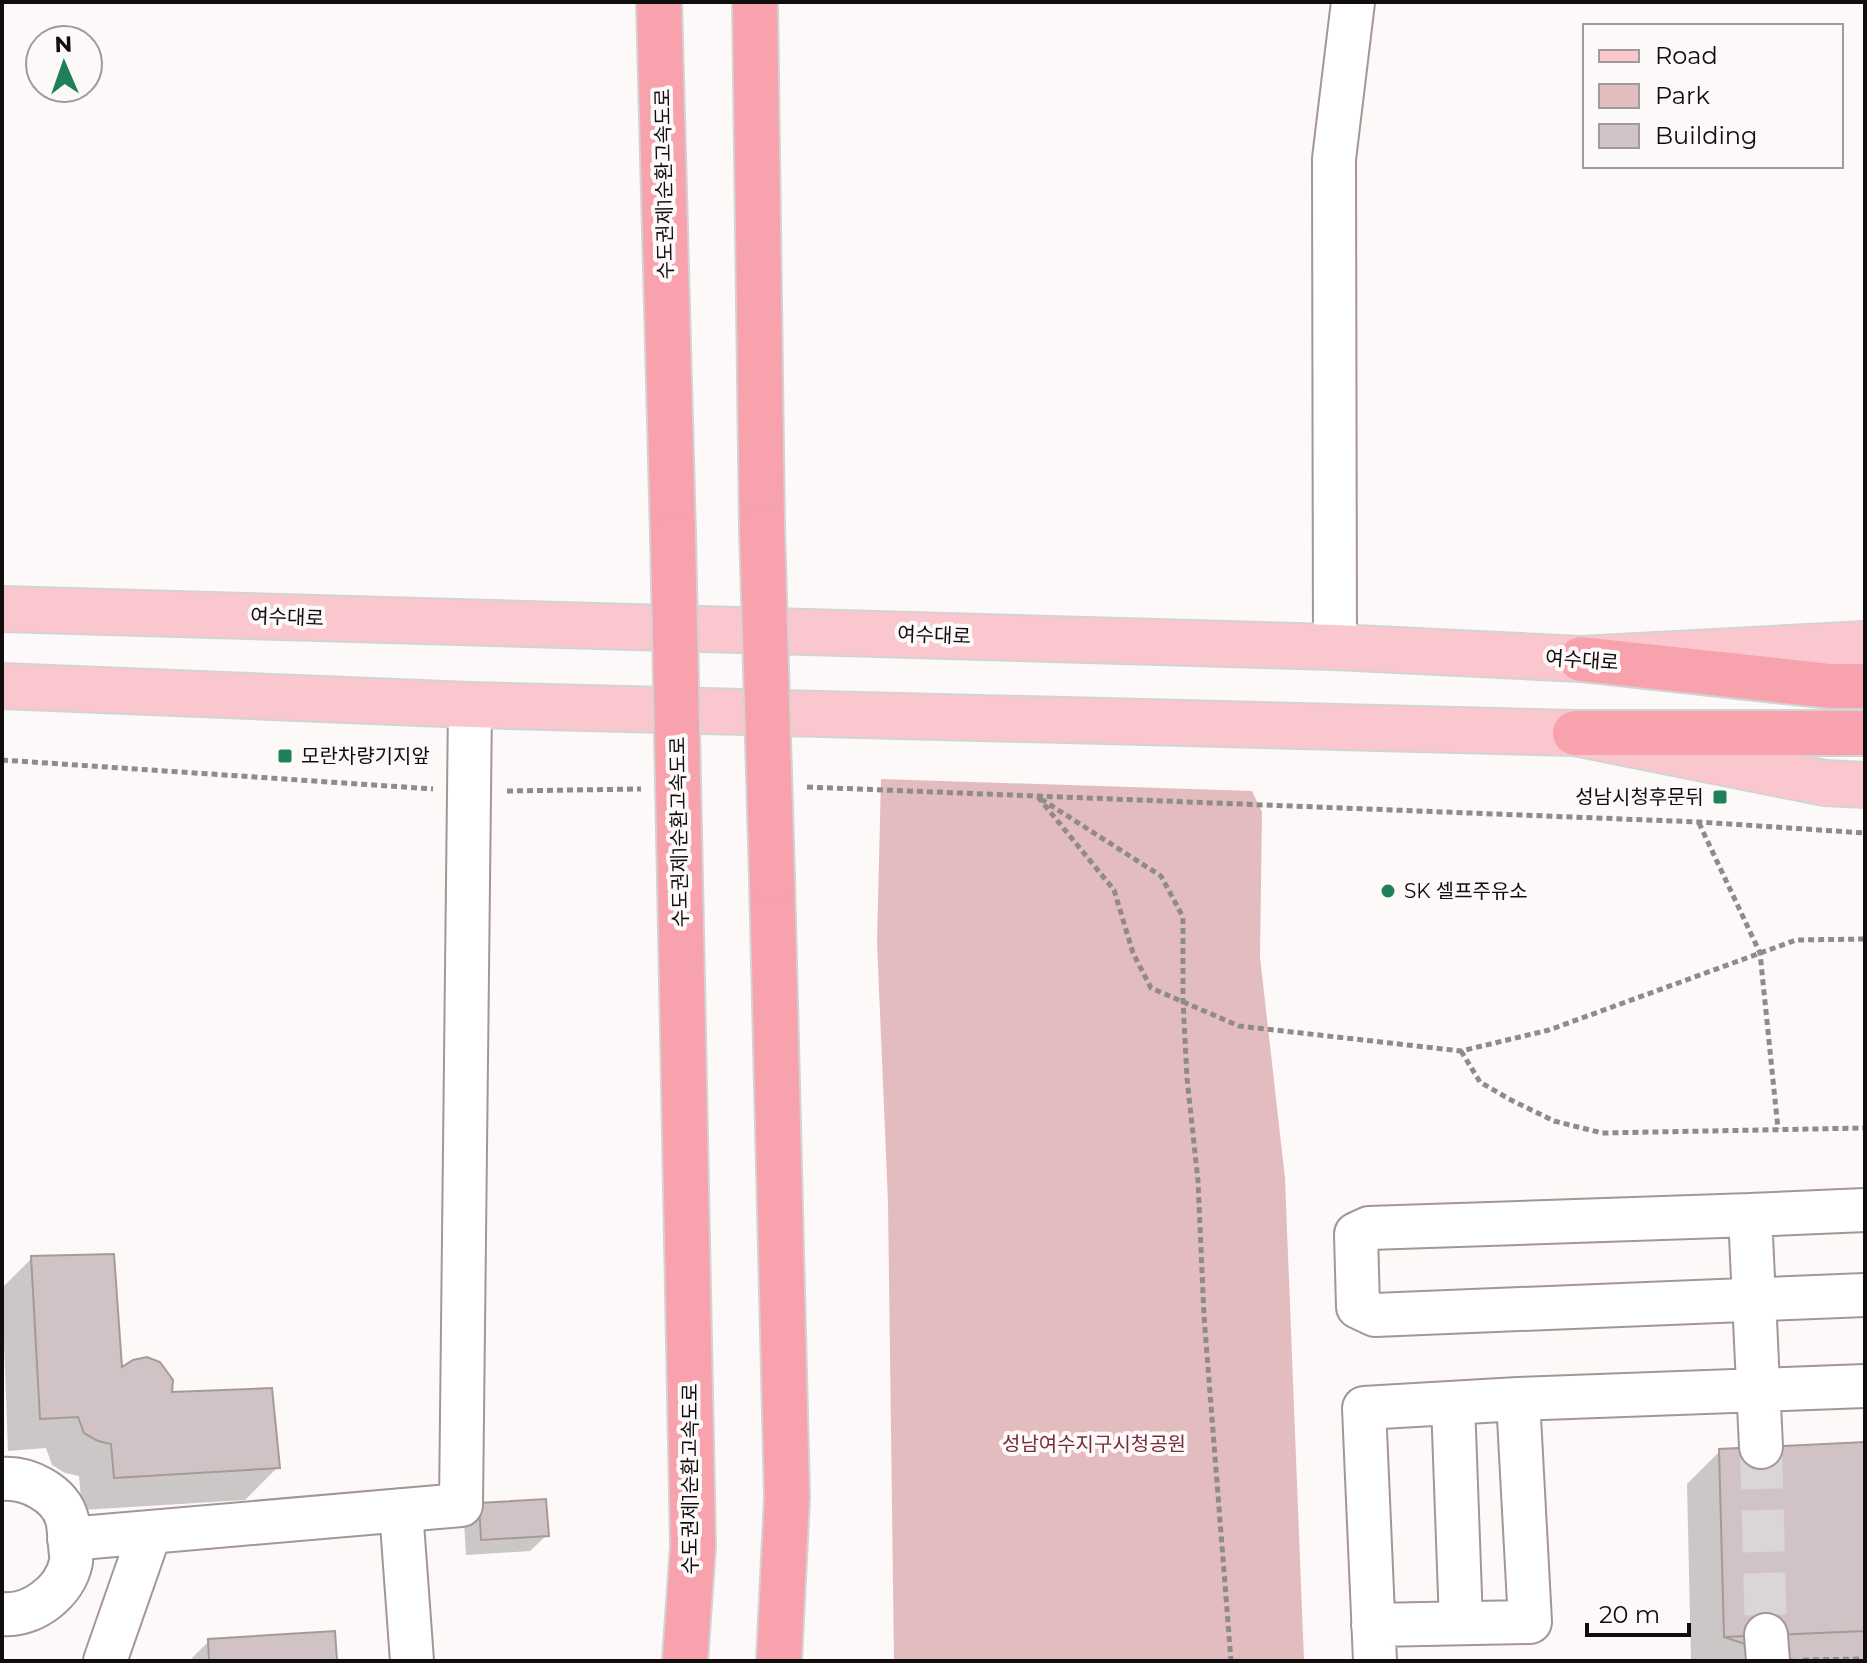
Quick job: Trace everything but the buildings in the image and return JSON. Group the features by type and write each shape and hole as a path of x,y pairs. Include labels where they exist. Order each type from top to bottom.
{"highway":[{"name":"수도권제1순환고속도로","path":"659,2 693,1546 685,1661"},
{"path":"755,2 762,527 787,1497 779,1661"},
{"name":"여수대로","path":"1581,659 1831,686 1865,686"},
{"path":"1575,733 1865,733"}],"main road":[{"name":"여수대로","path":"2,609 1335,647 1581,659"},
{"path":"1581,659 1865,644"},
{"path":"2,686 470,705 1575,733 1825,783 1865,785"}],"lane":[{"path":"1335,647 1334,159 1353,2"},
{"path":"69,1539 461,1505 470,705"},
{"path":"1865,1210 1369,1228 1356,1234 1358,1307 1375,1315 1865,1295"},
{"path":"1750,1215 1761,1447"},
{"path":"1518,1399 1530,1622 1461,1623 1374,1643 1364,1408 1518,1399 1865,1386"},
{"path":"1453,1403 1461,1623"},
{"path":"2,1479 34,1484 53,1498 67,1517 72,1561 64,1581 50,1598 31,1610 2,1614"},
{"path":"401,1510 412,1661"},
{"path":"105,1661 150,1532"}],"path":[{"path":"2,760 467,792 651,788"},
{"path":"805,787 1699,822 1865,833"},
{"path":"1037,796 1161,876 1183,917 1183,1001 1231,1661"},
{"path":"1037,796 1114,890 1133,953 1151,988 1239,1026 1461,1051 1549,1030 1796,940 1865,939"},
{"path":"1699,822 1760,953 1778,1129"},
{"path":"1461,1051 1480,1082 1509,1099 1554,1121 1602,1133 1865,1128"},
{"path":"1767,1652 1865,1659"}],"green space":[{"name":"성남여수지구시청공원","path":"881,779 1252,791 1262,812 1260,957 1285,1178 1304,1661 894,1661 888,1202 877,942"}],"tunnel":[{"path":"1761,1447 1766,1635"}],"place":[{"name":"모란차량기지앞","path":"285,756"},
{"name":"성남시청후문뒤","path":"1720,797"},
{"name":"SK 셀프주유소","path":"1388,891"}]}
